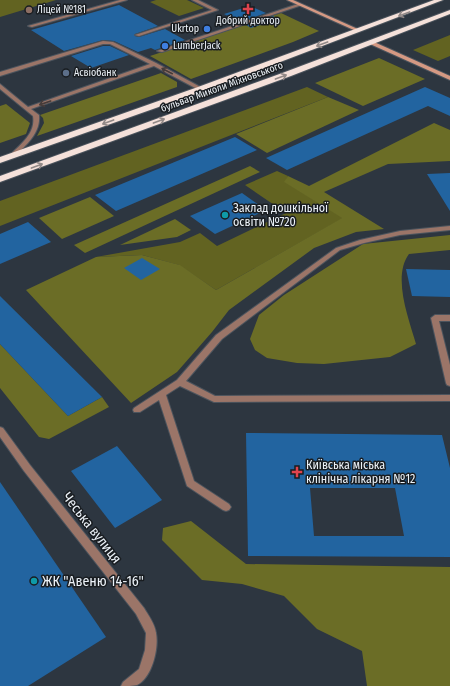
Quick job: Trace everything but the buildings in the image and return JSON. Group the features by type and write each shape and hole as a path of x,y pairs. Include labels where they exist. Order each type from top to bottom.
{"highway":[{"name":"бульвар Миколи Міхновського","path":"0,160 201,89 440,0"},
{"name":"бульвар Миколи Міхновського","path":"0,179 450,12"}],"street":[{"path":"30,26 125,0"},
{"path":"137,35 216,10 194,0"},
{"path":"289,0 358,30"},
{"path":"160,51 300,5"},
{"path":"0,74 103,42 111,43 201,89"},
{"path":"372,42 450,78"},
{"path":"27,109 154,64"},
{"path":"0,86 36,115 38,123 34,131 12,156"},
{"path":"137,410 180,382 219,337 338,249 362,241 400,233 450,228"},
{"path":"450,318 435,318 450,383"},
{"path":"180,382 214,399 450,398"},
{"path":"161,394 190,483 226,507"},
{"name":"Чеська вулиця","path":"0,430 27,468 140,611 151,632 151,650 143,673 127,686"}],"shaded area":[{"path":"0,0 56,0 0,17"},
{"path":"156,0 187,0 204,8 179,16 150,2"},
{"path":"281,13 319,31 191,79 150,56"},
{"path":"450,35 450,56 438,61 413,50"},
{"path":"379,58 425,79 363,106 315,83"},
{"path":"161,73 177,82 177,87 37,136 44,123 43,118 40,115"},
{"path":"307,87 328,97 0,226 0,201"},
{"path":"328,97 359,110 267,153 236,134"},
{"path":"6,104 30,123 26,134 0,143 0,106"},
{"path":"434,123 450,130 450,161 388,164 324,192 384,229 356,232 314,248 229,310 177,372 131,403 26,290 96,257 142,255 180,265 216,290 342,218 284,182 288,176 309,186"},
{"path":"250,166 260,172 85,253 74,245"},
{"path":"277,171 288,176 285,182 343,218 216,290 179,265 142,255 96,257 180,242 200,233 217,246 286,213 245,185"},
{"path":"90,197 114,216 62,239 39,218"},
{"path":"175,219 191,230 177,237 120,245"},
{"path":"450,235 450,250 409,254 404,263 402,286 406,311 416,344 390,357 324,364 297,363 267,358 255,350 250,339 259,315 284,295 363,244"},
{"path":"0,344 68,416 102,397 109,407 49,439 39,437 0,388"},
{"path":"191,521 246,564 450,567 450,686 367,686 362,651 317,629 284,596 242,584 202,580 162,540 163,528"}],"place":[{"name":"Добрий доктор","path":"248,9"},
{"name":"Ліцей №181","path":"29,10"},
{"name":"Ukrtop","path":"207,29"},
{"name":"LumberJack","path":"165,46"},
{"name":"Асвіобанк","path":"66,73"},
{"name":"Заклад дошкільної освіти №720","path":"225,215"},
{"name":"Київська міська клінічна лікарня №12","path":"297,472"},
{"name":"ЖК \"Авеню 14-16\"","path":"34,581"}]}
